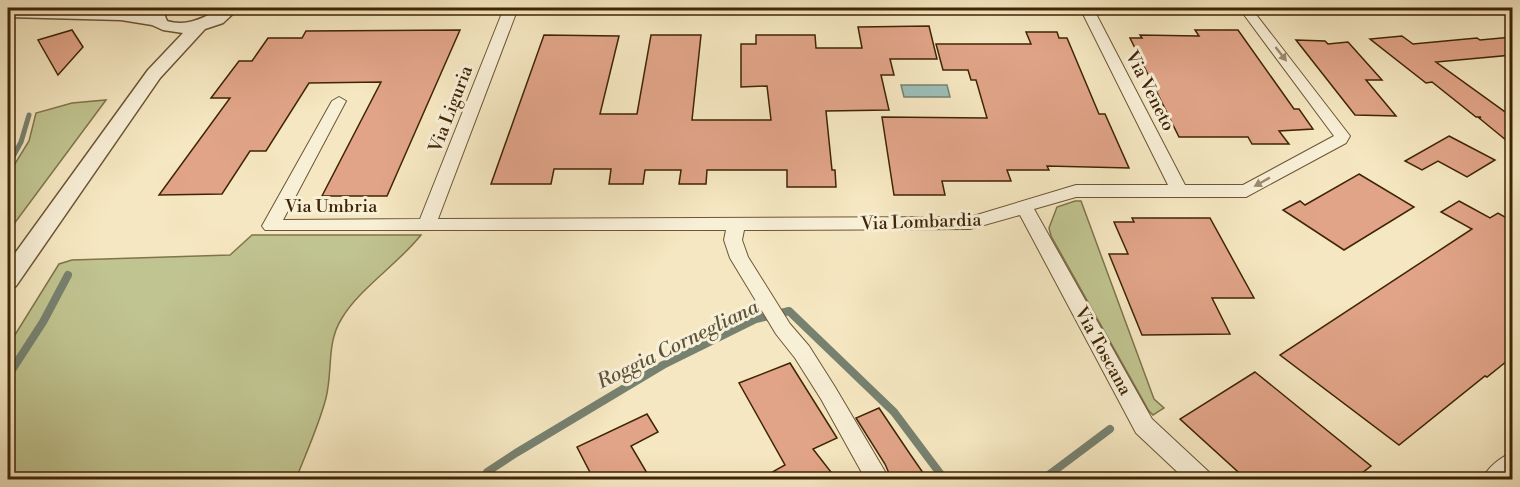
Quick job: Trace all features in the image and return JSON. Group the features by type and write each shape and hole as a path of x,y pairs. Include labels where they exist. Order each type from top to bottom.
{"street":[{"path":"86,13 138,8"},
{"path":"267,8 476,8"},
{"name":"Via Liguria","path":"427,225 511,8"},
{"name":"Via Veneto","path":"1086,8 1179,191"},
{"path":"1175,8 1469,8"},
{"name":"Via Lombardia","path":"427,225 970,224 1053,196 1076,191 1246,191 1340,140 1342,136 1245,8"},
{"path":"8,280 154,74 198,26 225,13 285,9"},
{"path":"8,12 67,10 165,19 198,26"},
{"path":"154,74 165,19"},
{"name":"Via Umbria","path":"339,101 271,226 427,225"},
{"name":"Via Toscana","path":"1024,207 1144,426 1202,480"},
{"path":"736,226 733,240 739,258 783,329 802,352 828,393 879,480"},
{"path":"1493,480 1512,463"}],"green space":[{"path":"106,100 8,232 8,175 29,141 36,113 72,103"},
{"path":"1081,201 1154,399 1164,408 1153,415 1051,236 1049,228 1057,207"},
{"path":"252,235 421,235 359,296 337,327 332,347 326,398 296,479 8,479 8,346 59,264 72,260 230,255"}],"water":[{"path":"901,85 947,85 950,97 904,97"}],"building":[{"path":"929,26 937,59 890,59 894,75 881,75 889,110 826,111 836,187 787,187 787,170 707,170 706,184 679,184 681,170 645,170 643,184 609,184 611,169 554,169 551,184 491,184 544,35 619,36 600,114 637,114 651,35 701,35 692,120 771,120 767,86 741,87 741,44 756,44 756,35 815,35 816,48 862,48 858,27"},
{"path":"72,30 83,47 58,75 38,40"},
{"path":"460,30 387,196 322,196 381,82 309,83 266,151 250,151 222,194 159,195 230,98 211,98 239,61 252,61 268,38 302,38 306,31"},
{"path":"1195,30 1238,30 1294,109 1299,109 1313,129 1279,131 1289,144 1252,144 1248,137 1179,137 1130,38 1142,38 1140,35 1199,36"},
{"path":"1026,32 1057,32 1059,38 1067,38 1099,114 1105,114 1129,168 1047,166 1049,170 1007,170 1011,181 942,181 945,195 894,195 882,117 987,118 976,80 971,80 968,70 943,70 936,44 1031,44"},
{"path":"1402,36 1413,44 1512,37 1512,55 1436,62 1512,117 1512,145 1479,118 1481,117 1476,117 1432,82 1426,83 1370,39"},
{"path":"1296,40 1325,41 1328,44 1348,42 1382,80 1366,80 1396,116 1355,115"},
{"path":"1449,136 1495,160 1467,177 1438,161 1422,170 1405,161"},
{"path":"1359,174 1414,207 1344,250 1283,210 1300,201 1305,205"},
{"path":"1459,201 1490,218 1498,213 1512,221 1512,357 1399,445 1280,355 1472,229 1441,212"},
{"path":"1132,218 1210,218 1254,298 1212,298 1230,334 1142,335 1109,254 1128,254 1114,222 1134,222"},
{"path":"790,363 837,438 813,449 831,472 819,480 758,480 785,465 739,383"},
{"path":"1255,372 1371,466 1353,480 1247,480 1180,419"},
{"path":"879,408 928,480 892,480 885,464 856,418"},
{"path":"647,414 658,432 631,446 647,473 635,480 594,480 577,447"}],"waterway":[{"path":"8,166 21,142 29,115"},
{"path":"8,376 43,322 68,275"},
{"name":"Roggia Cornegliana","path":"483,480 487,472 516,453 663,365 756,319 789,311 894,412 945,480"},
{"name":"Roggia Cornegliana","path":"1042,480 1110,429"}]}
